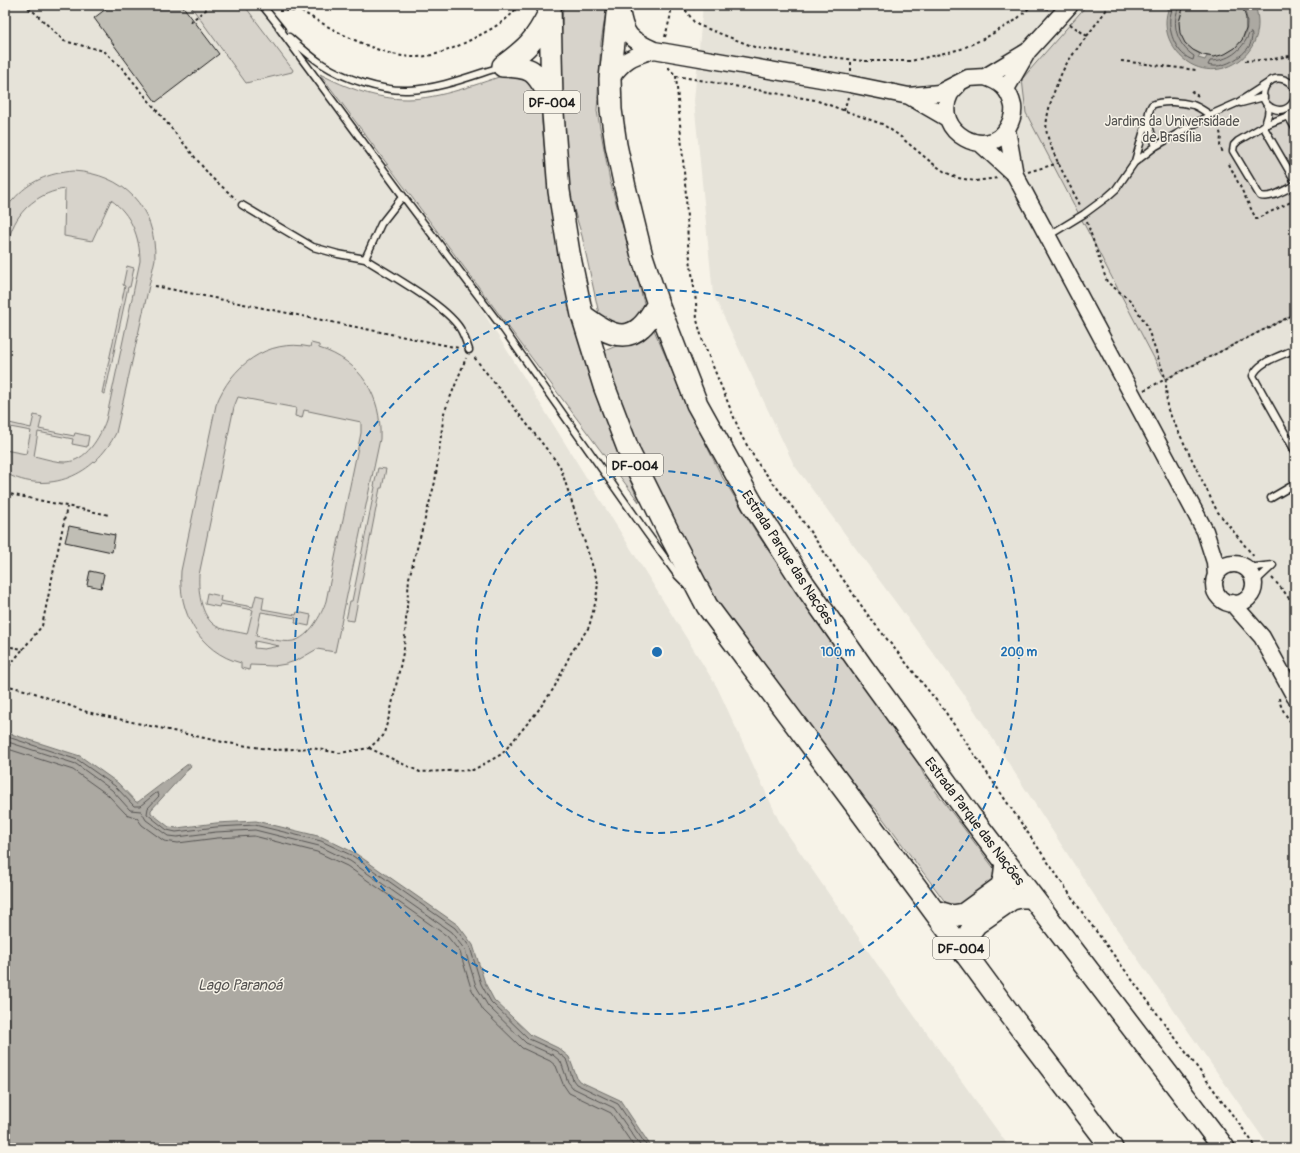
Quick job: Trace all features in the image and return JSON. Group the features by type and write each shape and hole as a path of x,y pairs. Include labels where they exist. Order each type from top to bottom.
{"highway":[{"name":"Estrada Parque das Nações","path":"619,5 610,79 610,110 625,187 642,256 658,304 697,404 752,503 804,584 969,814 1224,1148"},
{"path":"503,66 532,43 541,29 549,9"},
{"name":"DF-004","path":"549,9 552,100 562,219 582,315 604,386 630,454 670,535 707,606 965,954 1112,1148"},
{"path":"503,66 522,67 533,71 552,100"},
{"path":"582,315 602,330 617,335 628,334 641,327 658,304"},
{"path":"935,912 952,916 964,914 1001,887 1004,879 1006,862"},
{"path":"965,954 970,932 976,924 1012,899 1020,896 1032,897"}],"street":[{"path":"619,5 623,23 630,36 637,42 654,50 850,84 909,96 939,93 958,85 968,78 985,77 997,81 1006,89 1011,98 1013,109 1012,120 1007,130 990,142 980,143 969,141 959,136 952,128 947,118 946,106 950,94 958,85"},
{"path":"1006,89 1028,51 1065,11"},
{"path":"610,79 617,69 633,56 654,50"},
{"path":"985,77 1028,51"},
{"path":"909,96 947,118"},
{"path":"1007,130 1013,175"},
{"path":"980,143 1013,175 1048,236 1206,531 1215,562 1216,576"},
{"path":"1206,531 1246,565 1251,574 1253,589 1252,604 1262,637 1295,697"},
{"path":"1246,565 1222,568 1216,576 1214,582 1215,588 1218,595 1223,600 1232,603 1242,602 1247,599 1253,589"},
{"path":"1232,603 1262,637"}],"lane":[{"path":"262,5 504,330 590,455 678,576 707,606"},
{"path":"279,28 308,54 323,65 341,74 376,87 408,90 431,86 503,66"},
{"path":"1048,236 1084,214 1107,197 1116,189 1126,172 1135,162 1156,146 1210,115 1237,103 1271,81 1281,78 1286,79 1295,90"},
{"path":"1271,81 1265,88 1264,96 1269,106 1268,115 1264,126 1295,181"},
{"path":"1237,103 1264,96"},
{"path":"1269,106 1278,110 1283,110 1292,105 1295,98"},
{"path":"1135,162 1152,105 1162,102 1194,105 1210,115"},
{"path":"1295,111 1238,141 1234,145 1233,151 1260,196 1266,198 1295,184"},
{"path":"1288,116 1295,128"},
{"path":"1148,117 1156,146"},
{"path":"365,259 381,224 403,196"},
{"path":"242,205 313,247 365,259 423,296 446,313 462,331 469,350"},
{"path":"1295,349 1266,362 1257,368 1253,376 1295,451"},
{"path":"1271,498 1295,484"},
{"path":"1246,565 1273,565 1253,589"}],"path":[{"path":"23,5 34,12 64,41 104,52 123,69 211,177 242,205"},
{"path":"190,22 212,5"},
{"path":"291,5 348,36 378,50 405,57 419,57 457,47 488,31 511,15 518,5"},
{"path":"682,5 694,22 698,25 757,48 851,60 910,61 961,49 985,38 1016,20 1035,5"},
{"path":"1082,208 1059,163 1047,133 1046,121 1048,110 1066,65 1110,5"},
{"path":"279,11 301,11 312,9"},
{"path":"1065,11 1087,36"},
{"path":"1245,61 1273,59 1295,55"},
{"path":"1121,61 1196,70"},
{"path":"1059,163 1013,175 975,181 958,178 945,172 932,163 897,134 882,124 815,100 676,76 686,195 688,244 697,320 703,342 742,437 759,465 797,513 870,618 944,710 1084,915 1257,1148"},
{"path":"844,111 848,94"},
{"path":"1086,219 1108,282 1131,301 1146,324 1165,379 1167,408 1217,511 1246,565"},
{"path":"5,685 32,692 88,712 227,743 275,750 312,748 339,752 370,748 420,772 474,770 502,754 537,712 554,688 571,653 589,627 596,600 598,583 560,466 469,350 155,286"},
{"path":"1142,391 1295,314"},
{"path":"370,748 384,736 390,714 404,648 409,578 435,482 444,413 469,350"},
{"path":"5,494 108,515"},
{"path":"5,671 42,626 67,507"},
{"path":"1270,575 1295,607"},
{"path":"5,646 23,649"}],"shaded area":[{"path":"5,5 257,5 442,246 717,687 780,823 877,964 1010,1148 652,1148 620,1100 579,1081 569,1057 558,1048 531,1035 494,1000 485,983 473,945 256,821 216,823 177,828 169,827 151,813 151,810 191,766 189,763 136,802 118,783 80,756 5,732"},
{"path":"703,5 1295,5 1295,1148 1270,1148 1107,915 965,696 794,465 713,294 694,101"}],"green space":[{"path":"190,5 244,5 293,70 292,72 246,83"},
{"path":"563,5 607,5 601,42 597,111 610,181 644,303 639,318 625,328 602,319 599,314 582,236 568,190 560,62"},
{"name":"Jardins da Universidade de Brasília","path":"1087,5 1295,5 1295,314 1165,379 1026,113 1022,79"},
{"path":"511,73 523,74 542,95 542,123 551,211 582,351 600,407 639,502 320,74 362,92 384,97 407,99 446,93 473,86"},
{"path":"73,171 91,174 107,179 122,186 134,197 143,209 150,224 154,240 155,259 116,433 107,448 96,460 83,470 69,477 54,482 22,480 5,473 5,450 26,454 31,431 5,426 5,422 31,428 34,415 42,417 39,429 74,436 75,433 89,436 87,447 72,444 73,439 38,432 34,456 57,461 73,461 79,458 86,453 100,434 106,420 140,261 140,252 133,227 124,212 111,200 92,241 64,236 65,189 39,198 25,209 19,216 11,232 5,256 4,232 5,213 7,207 19,193 40,179"},
{"path":"127,266 134,268 130,287 128,287 105,394 102,393 125,286 123,285"},
{"path":"654,330 689,410 721,475 756,532 826,635 911,748 925,777 996,871 998,879 952,911 875,808 856,793 724,615 708,590 656,492 619,405 602,352"},
{"path":"311,343 319,345 319,348 334,354 347,362 366,382 373,395 377,408 380,423 380,439 335,652 317,649 298,660 286,664 274,666 250,665 249,670 241,668 241,663 226,658 213,650 194,628 183,601 181,571 216,405 223,391 231,378 241,367 252,358 265,351 294,345 310,347","holes":["238,397 296,408 295,416 302,418 304,410 361,422 361,433 326,601 314,625 299,639 293,641 280,641 256,636 261,612 296,618 295,623 309,626 311,615 297,612 296,615 262,609 264,597 256,595 253,607 220,601 221,596 207,593 205,604 219,607 220,604 253,610 247,634 223,629 214,624 205,613 200,597 199,575 234,407","255,641 279,646 264,649 254,648"]},
{"path":"378,468 386,469 382,488 380,488 354,621 346,620 350,601 352,601"}],"water":[{"path":"1170,5 1185,5 1180,19 1181,33 1188,45 1200,54 1198,58 1205,60 1207,56 1217,56 1227,53 1235,48 1241,41 1246,32 1247,24 1246,14 1241,5 1255,5 1258,25 1254,43 1244,56 1231,66 1215,70 1199,68 1183,59 1169,39 1166,29 1166,19"},
{"name":"Lago Paranoá","path":"5,732 80,756 118,783 136,802 189,763 191,766 151,810 151,813 169,827 177,828 216,823 256,821 322,837 355,853 458,925 473,945 485,983 494,1000 531,1035 558,1048 569,1057 579,1081 620,1100 652,1148 5,1148"}],"building":[{"path":"111,5 182,5 219,54 156,102 94,18"},
{"path":"1184,5 1242,5 1246,18 1246,29 1242,40 1235,48 1225,54 1214,57 1203,55 1193,50 1185,43 1180,33 1179,22"},
{"path":"69,526 115,535 112,552 65,542"},
{"path":"90,571 104,574 101,588 87,585"}]}
